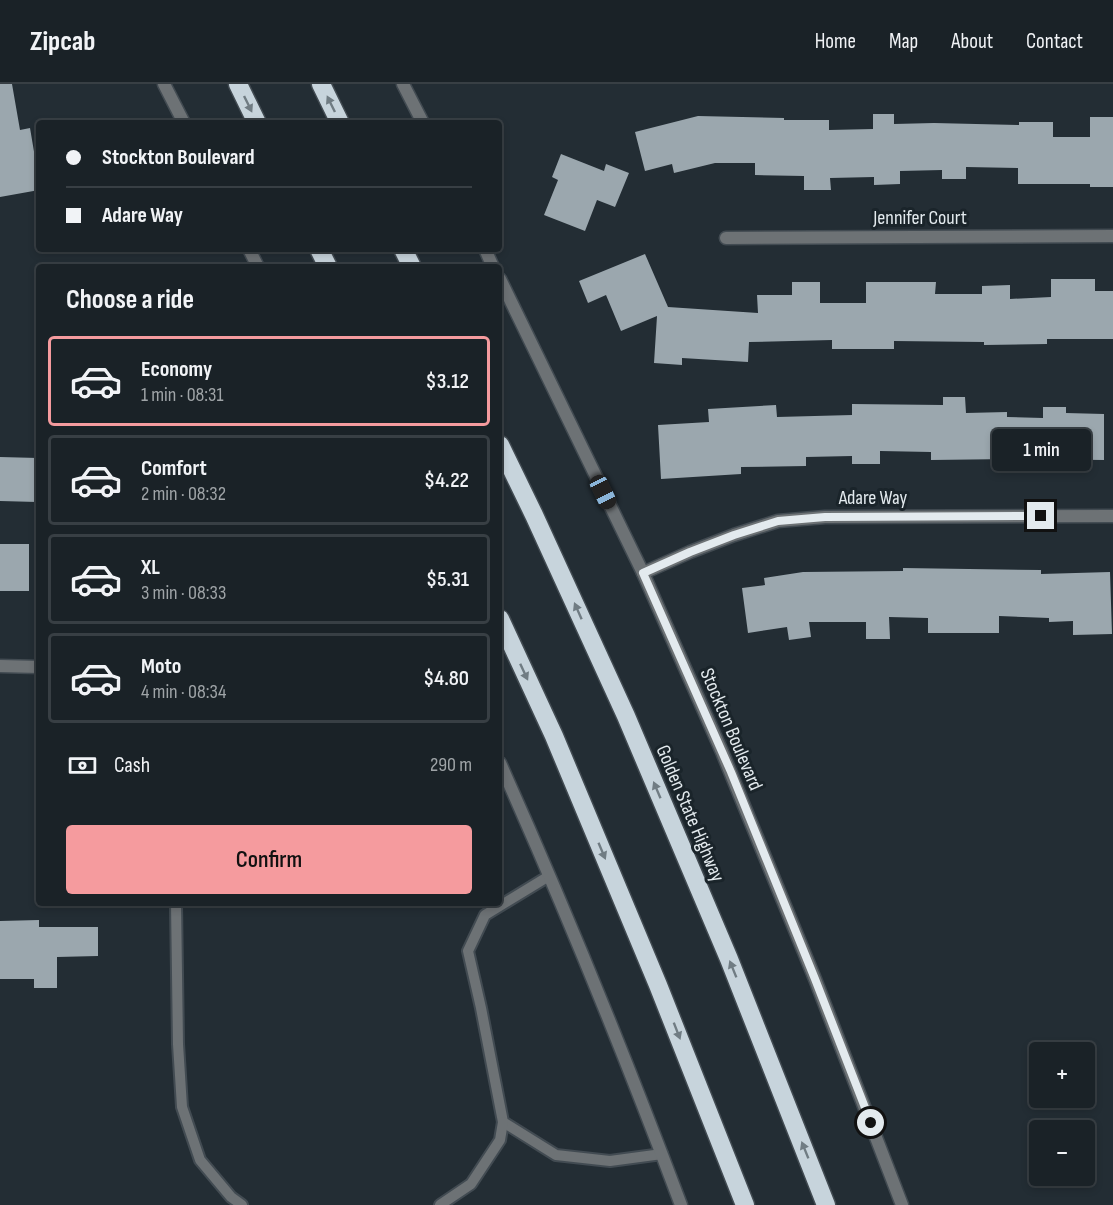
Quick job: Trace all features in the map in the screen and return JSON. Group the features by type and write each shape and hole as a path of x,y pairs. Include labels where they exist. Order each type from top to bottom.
{"highway":[{"path":"238,84 256,120"},
{"path":"321,84 339,120"},
{"name":"Golden State Highway","path":"502,449 626,716 729,959 826,1205"},
{"path":"502,623 554,736 654,974 745,1205"}],"street":[{"path":"164,84 182,120"},
{"path":"403,84 421,120"},
{"name":"Jennifer Court","path":"726,238 1113,236"},
{"name":"Stockton Boulevard","path":"502,283 643,573 727,763 815,979 903,1205"},
{"name":"Adare Way","path":"643,573 734,535 778,521 825,517 1113,516"},
{"path":"0,666 36,667"},
{"path":"502,768 611,1024 681,1205"}],"lane":[{"path":"502,905 549,876"},
{"path":"176,906 178,1044 182,1107 200,1160 231,1197 242,1205"},
{"path":"440,1205 471,1184 500,1140 503,1122 468,951 485,915 500,906"},
{"path":"503,1122 556,1155 610,1161 662,1154"}],"building":[{"path":"0,84 12,84 20,130 30,128 36,163 36,191 0,197"},
{"path":"873,114 894,114 894,124 1019,125 1019,122 1053,122 1053,137 1090,137 1090,117 1113,117 1113,187 1090,187 1090,184 1018,184 1018,168 966,167 966,179 942,179 942,170 900,171 900,184 874,185 874,177 830,178 831,190 804,190 804,176 755,175 755,163 715,163 674,173 672,164 645,171 635,132 698,116 829,120 829,130 873,129"},
{"path":"561,154 604,171 606,164 629,173 615,207 597,200 585,231 544,215 558,180 552,177"},
{"path":"645,254 668,307 758,313 757,295 792,295 792,282 820,282 820,303 866,303 866,282 936,282 935,294 982,294 982,286 1010,285 1010,299 1051,297 1051,279 1095,279 1095,291 1113,291 1113,339 1047,339 1047,344 984,345 984,342 894,341 894,349 832,349 832,340 749,342 748,362 682,358 682,365 654,363 657,316 621,331 606,295 588,303 579,281"},
{"path":"943,397 965,397 966,413 1007,412 1007,417 1043,418 1043,407 1066,407 1066,413 1104,414 1104,460 931,460 931,452 880,451 880,464 852,464 852,456 806,457 806,466 741,467 741,474 661,479 658,425 709,422 708,409 776,405 777,417 852,415 852,404 943,405"},
{"path":"0,457 36,458 36,502 0,501"},
{"path":"0,544 29,544 29,591 0,591"},
{"path":"903,568 1041,570 1041,574 1110,572 1112,634 1073,635 1073,621 1049,622 1049,618 999,616 999,633 928,633 928,618 889,617 890,639 866,639 866,622 809,622 811,637 789,640 787,627 748,633 742,588 765,585 764,578 803,572 903,571"},
{"path":"39,920 39,927 98,927 98,956 57,957 57,988 34,988 34,979 0,979 0,921"}],"route":[{"path":"871,1123 731,772 643,573 734,535 778,521 825,517 1041,516"}]}
